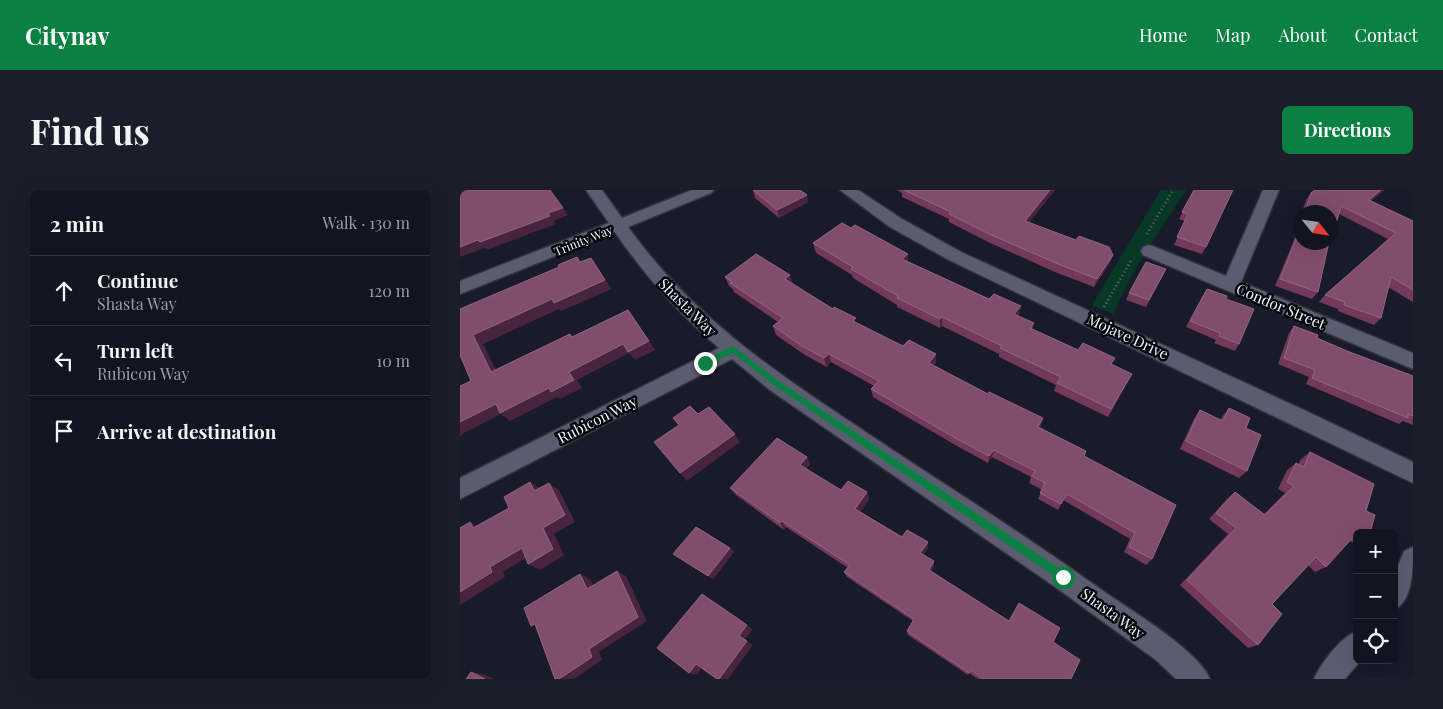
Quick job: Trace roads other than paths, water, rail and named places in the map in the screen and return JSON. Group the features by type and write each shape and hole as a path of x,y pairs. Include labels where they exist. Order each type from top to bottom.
{"street":[{"name":"Shasta Way","path":"594,190 662,282 694,315 733,349 777,384 1063,577 1165,651 1196,679"},
{"name":"Trinity Way","path":"460,288 706,190"},
{"name":"Mojave Drive","path":"848,190 896,223 955,256 1281,408 1413,473"},
{"path":"1231,285 1271,190"},
{"name":"Condor Street","path":"1149,251 1413,361"},
{"name":"Rubicon Way","path":"460,490 733,349"},
{"path":"1398,593 1413,559"},
{"path":"1328,679 1353,649"}]}
